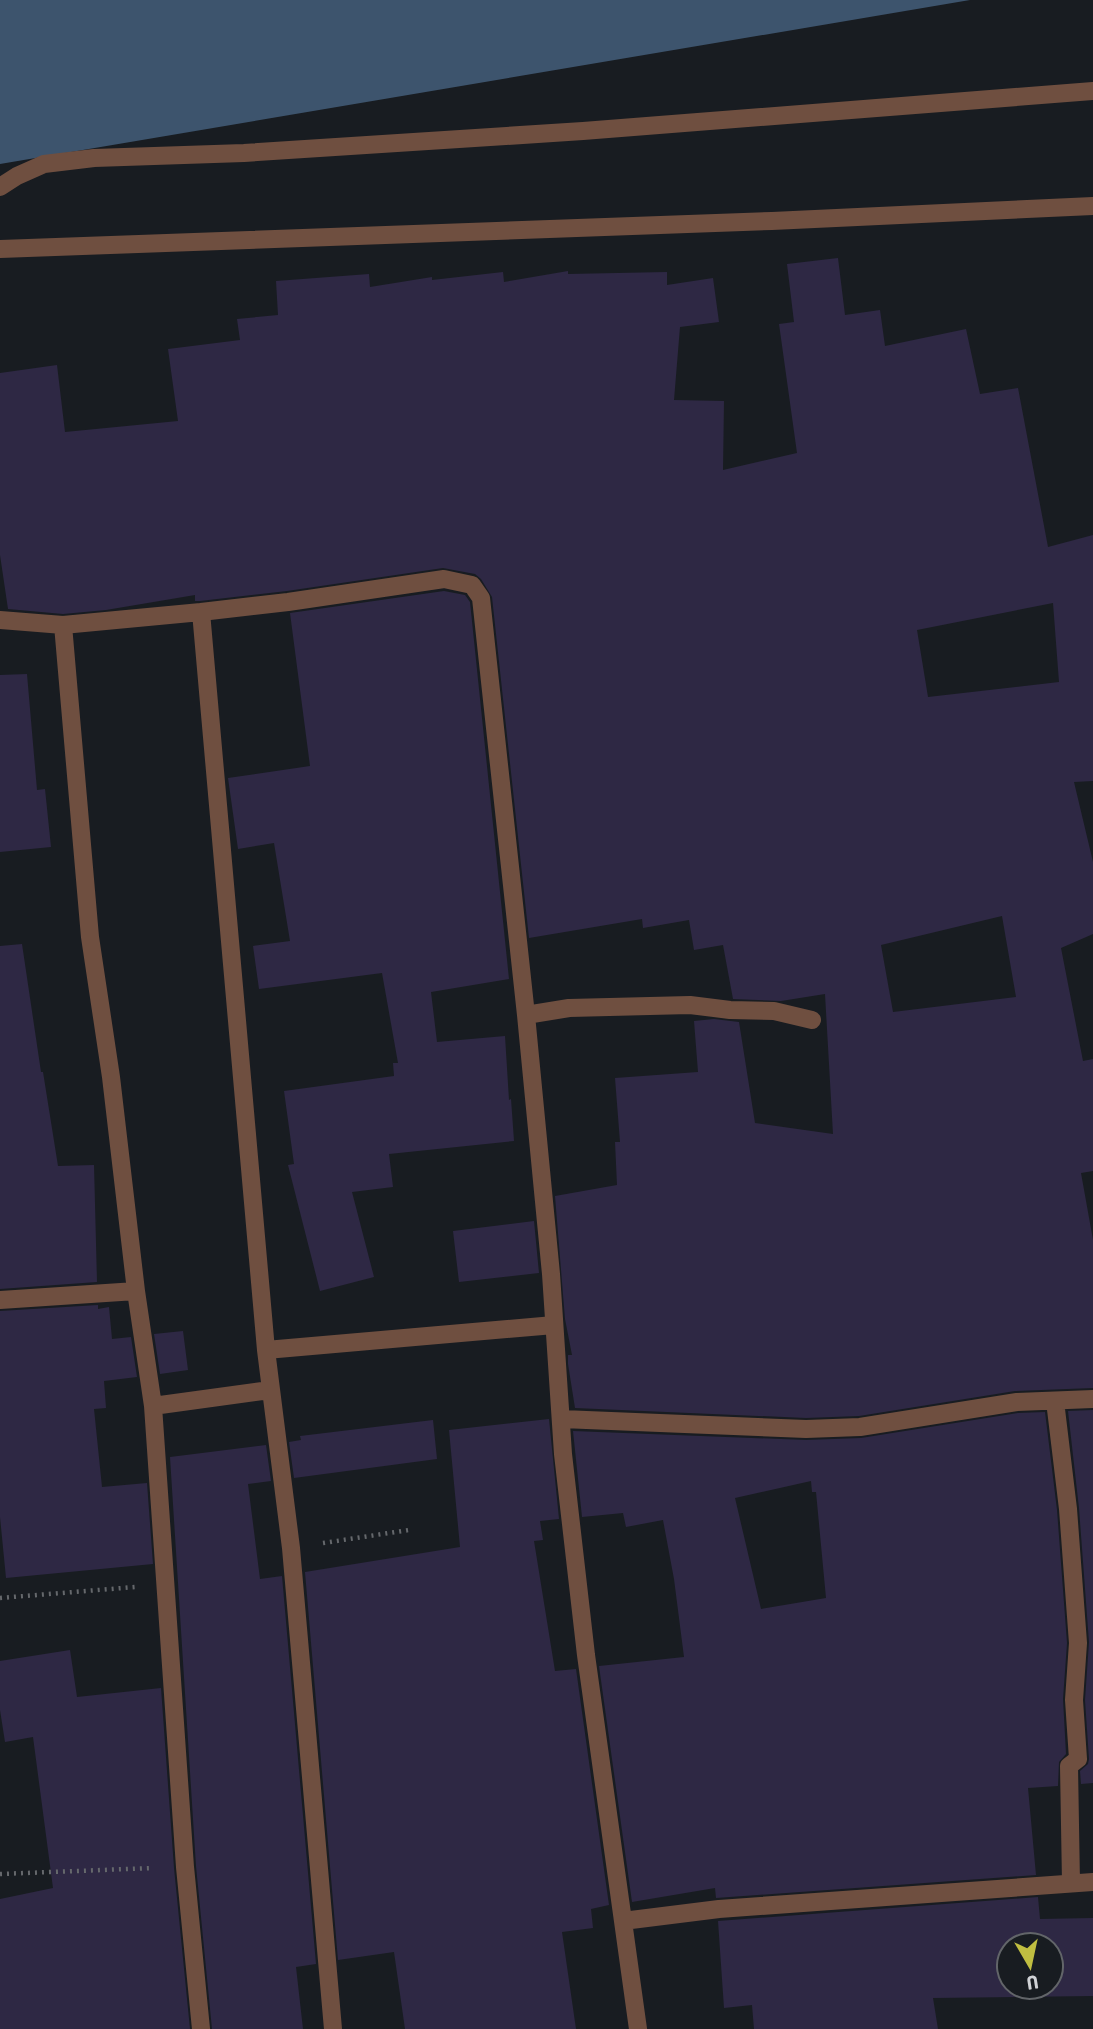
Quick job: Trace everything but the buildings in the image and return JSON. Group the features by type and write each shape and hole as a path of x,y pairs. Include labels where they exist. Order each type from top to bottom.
{"street":[{"path":"0,187 44,164 94,158 244,153 583,131 1093,91"},
{"path":"0,249 730,223 1093,206"},
{"path":"0,620 63,625 302,600 444,579 472,585 481,598 526,1015 563,1454 586,1655 638,2029"},
{"path":"201,612 266,1350 291,1548 332,2029"},
{"path":"63,625 90,937 111,1077 136,1291 153,1406 185,1867 201,2029"},
{"path":"526,1015 569,1008 690,1005 730,1010 774,1011 812,1020"},
{"path":"0,1300 136,1291"},
{"path":"266,1350 554,1325"},
{"path":"153,1406 270,1390"},
{"path":"562,1419 793,1428 847,1427 1017,1402 1093,1399"},
{"path":"1055,1401 1068,1509 1078,1643 1074,1700 1078,1759 1069,1766 1071,1883"},
{"path":"623,1921 719,1909 1093,1882"}],"path":[{"path":"291,1548 409,1530"},
{"path":"0,1598 167,1584"},
{"path":"0,1874 185,1867"}],"water":[{"path":"0,0 970,0 0,164"}]}
